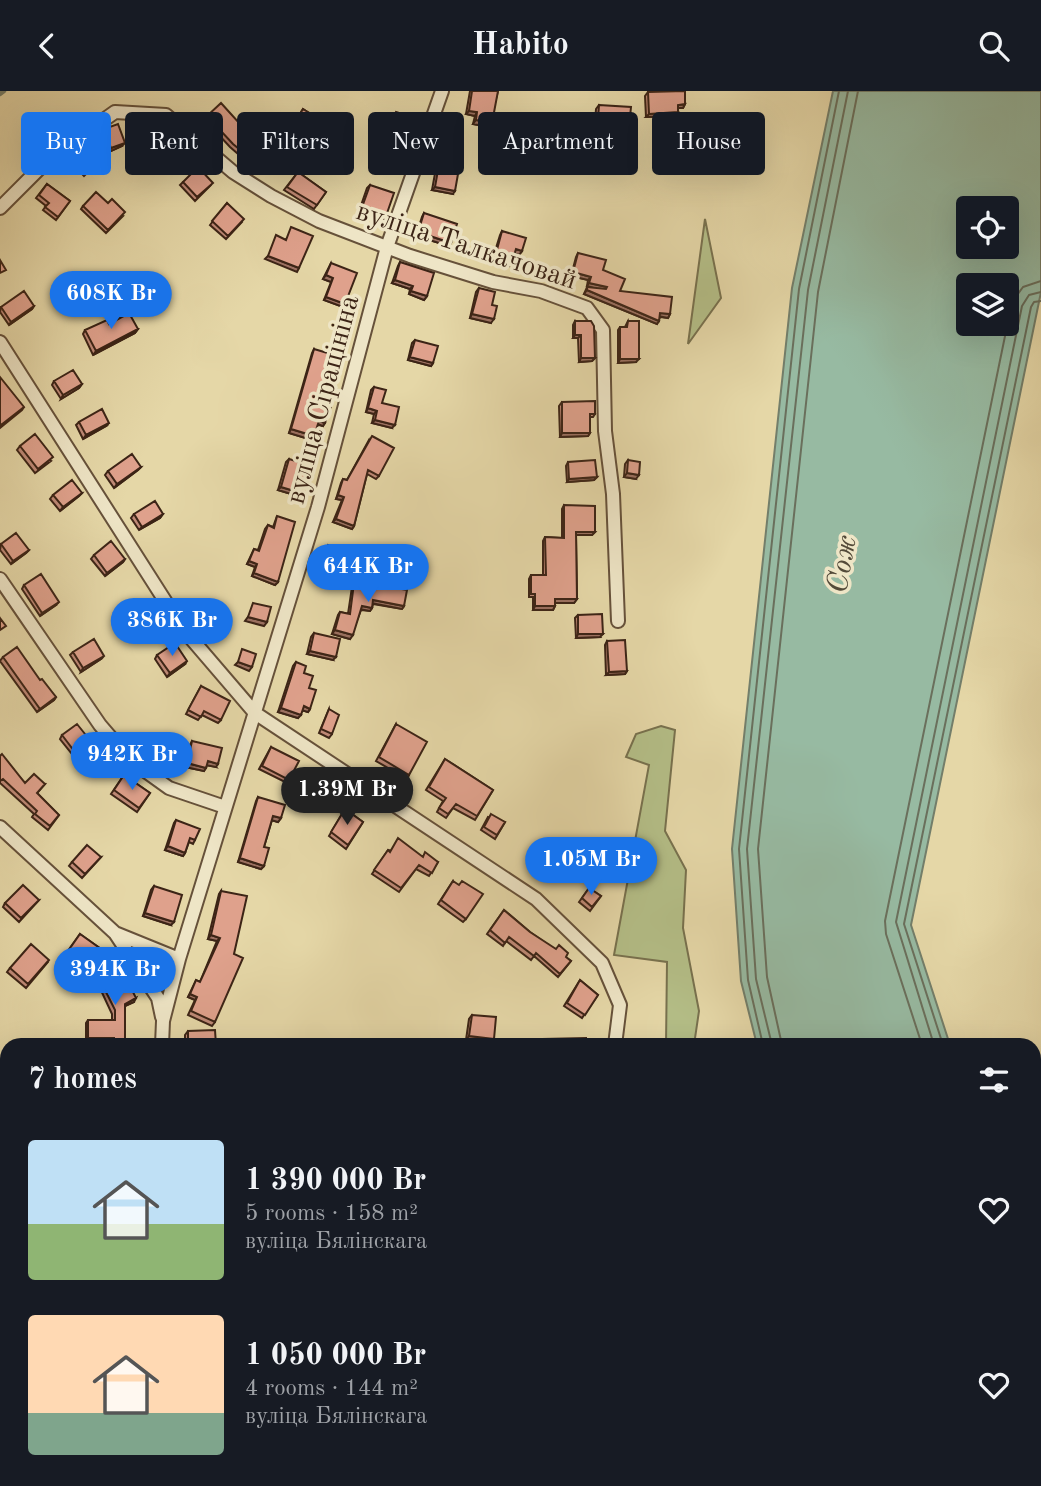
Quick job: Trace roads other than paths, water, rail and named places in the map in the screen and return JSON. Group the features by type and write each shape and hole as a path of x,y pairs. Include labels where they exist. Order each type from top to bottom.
{"street":[{"name":"вуліца Сірацініна","path":"162,1038 163,1021 179,959 318,507 387,247 442,91"},
{"name":"вуліца Талкачовай","path":"0,208 48,159 115,112 166,115 233,173 319,221 493,282 541,291 587,308 603,330 605,431 613,493 618,621"},
{"path":"0,342 183,629 255,713 536,899 602,963 620,1005 616,1038"},
{"path":"0,579 100,725 130,759 169,788 225,807"},
{"path":"0,827 115,933 158,998 163,1021"},
{"path":"115,933 179,959"}],"water":[{"name":"Сож","path":"833,91 1041,91 1041,292 911,925 948,1038 755,1038 741,981 732,849 792,288"}],"waterway":[{"path":"0,94 4,91"}]}
